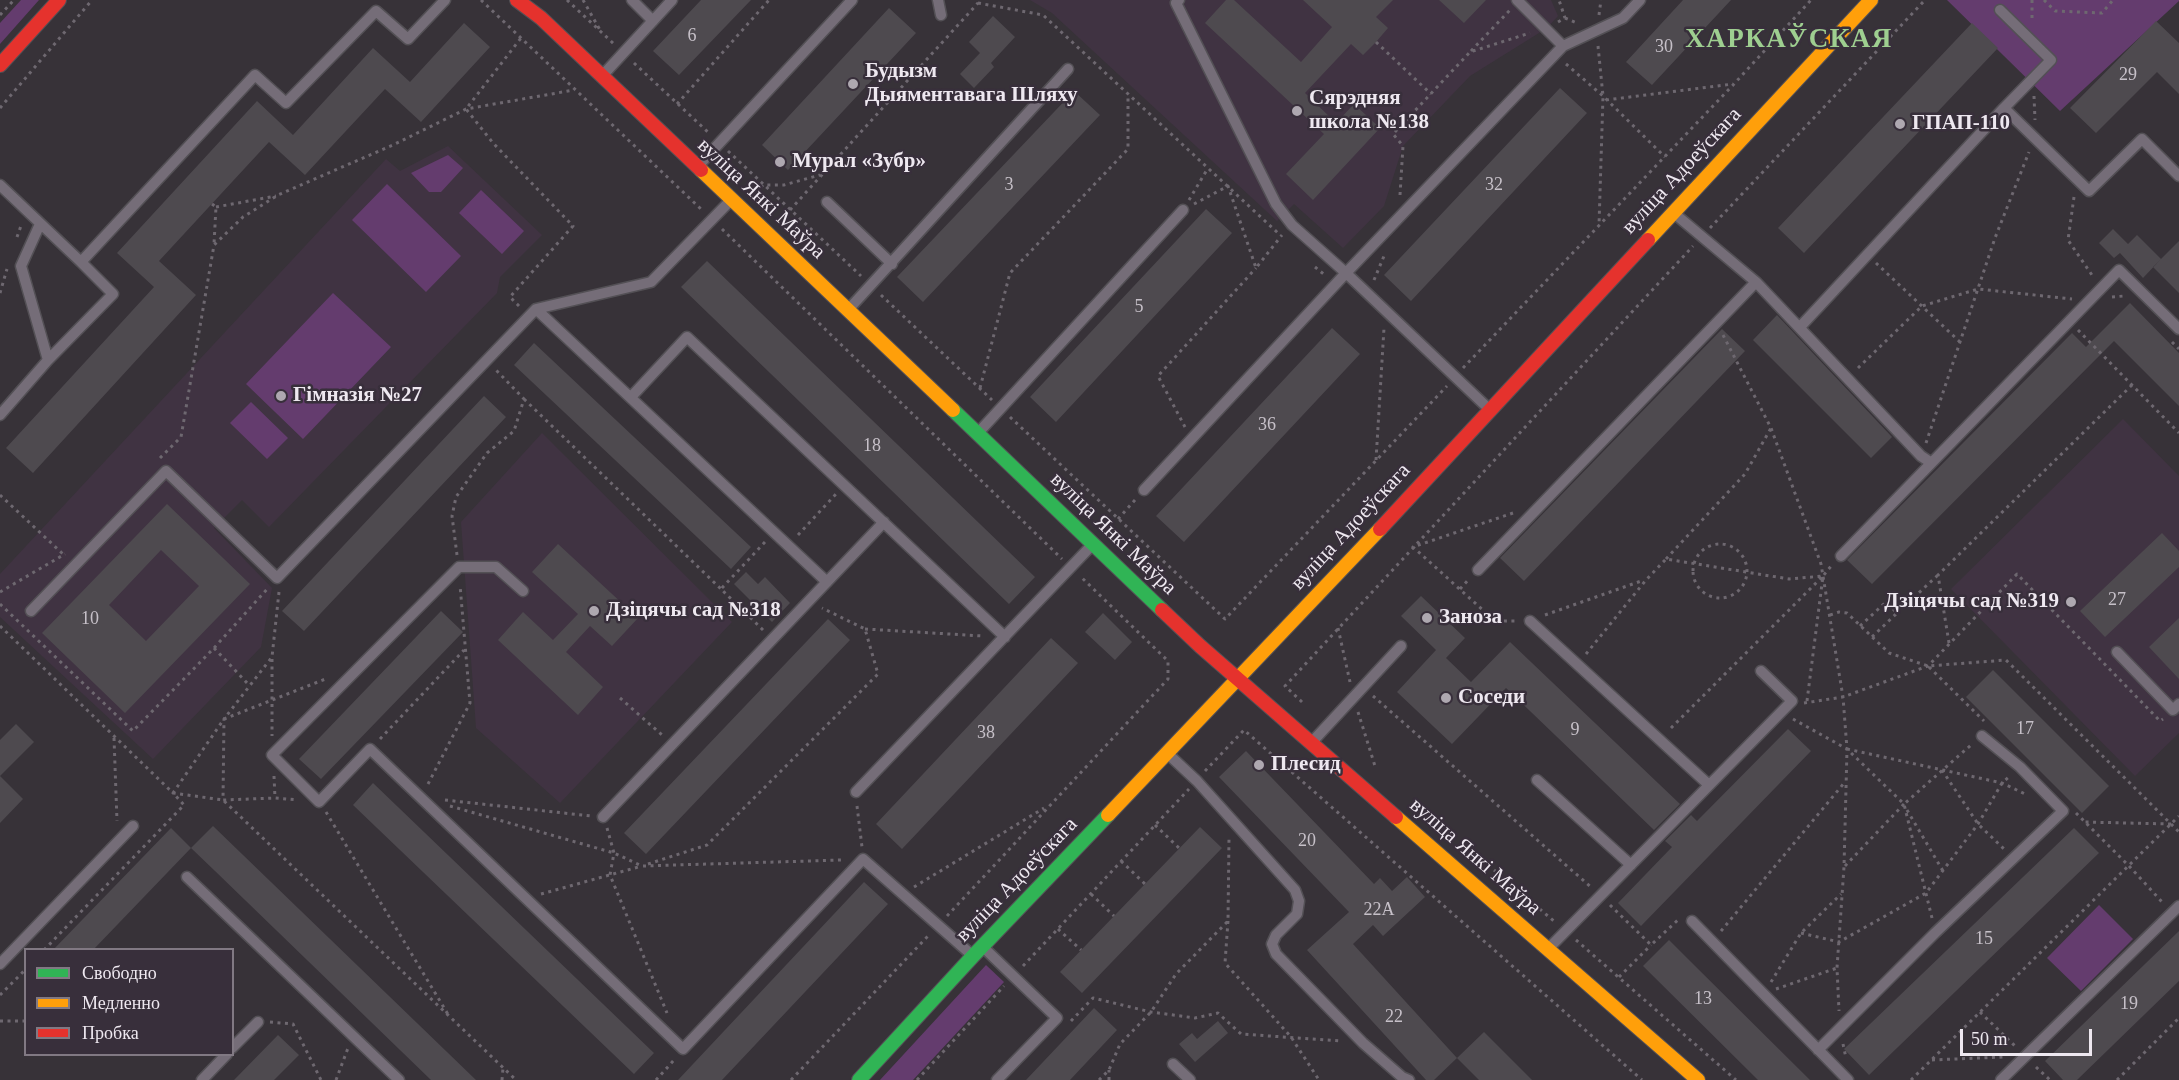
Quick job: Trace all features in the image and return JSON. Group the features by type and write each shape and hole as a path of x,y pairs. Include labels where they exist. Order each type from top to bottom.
{"street":[{"path":"0,65 59,0"},
{"name":"вуліца Янкі Маўра","path":"517,0 541,18 1200,646 1698,1080"},
{"name":"вуліца Адоеўскага","path":"860,1080 978,951 1490,410 1871,0"}],"lane":[{"path":"81,262 255,75 286,103 376,10 408,39 445,0"},
{"path":"632,0 653,21"},
{"path":"602,76 672,0"},
{"path":"697,168 852,0"},
{"path":"938,0 941,15"},
{"path":"1179,0 1176,3 1276,204 1292,225 1490,410"},
{"path":"1141,493 1346,273 1563,46 1623,18 1640,0"},
{"path":"1517,1 1563,46"},
{"path":"1800,327 2051,60 2000,10"},
{"path":"848,310 1068,69"},
{"path":"2004,108 2089,191 2142,139 2179,176"},
{"path":"0,185 113,294 48,360 0,415"},
{"path":"31,610 166,471 277,578 532,312 651,282 731,200"},
{"path":"827,202 892,264"},
{"path":"977,434 1183,210"},
{"path":"1673,212 1756,282 1926,459"},
{"path":"40,224 21,266 48,360"},
{"path":"1838,559 1926,459 2119,270 2179,330"},
{"path":"1478,570 1756,282"},
{"path":"532,312 631,397 827,582"},
{"path":"631,397 687,337 1005,637"},
{"path":"603,817 884,522"},
{"path":"856,792 1094,544"},
{"path":"523,591 496,567 458,569 272,755 320,802 370,749 683,1049 863,860 938,925 1014,976 1057,1018 997,1080"},
{"path":"1530,621 1709,785"},
{"path":"1311,743 1401,646"},
{"path":"2117,652 2176,707"},
{"path":"1548,949 1792,701 1761,670"},
{"path":"1818,1050 1935,933 2063,811 2020,767 1982,736"},
{"path":"1167,753 1197,781 1294,890 1299,901 1297,914 1276,935 1272,944 1276,954 1363,1043 1402,1077 1409,1080"},
{"path":"1537,780 1631,865"},
{"path":"0,964 133,826"},
{"path":"187,877 399,1080"},
{"path":"2001,1080 2175,909"},
{"path":"1692,921 1848,1080"},
{"path":"234,1046 258,1022"},
{"path":"202,1080 225,1056"},
{"path":"1173,1064 1190,1080"}],"path":[{"path":"0,15 14,0"},
{"path":"0,108 92,0"},
{"path":"481,0 1168,661 1168,679 791,1080"},
{"path":"567,0 1225,619"},
{"path":"583,0 601,32"},
{"path":"677,104 770,0"},
{"path":"1470,52 1547,28 1565,18 1559,0"},
{"path":"1599,226 1605,98 1597,30 1601,0"},
{"path":"1555,55 1605,98 1665,157 1811,0"},
{"path":"1285,686 1925,0"},
{"path":"2032,0 2033,42"},
{"path":"2044,0 2055,11 2102,13 2113,0"},
{"path":"1399,218 1403,146 1393,134 1517,1"},
{"path":"790,210 978,2 1043,15 1282,236"},
{"path":"466,109 521,38 541,18"},
{"path":"1376,42 1431,94"},
{"path":"1926,459 1960,342 1995,238 2035,138 2034,78"},
{"path":"1605,98 1734,84"},
{"path":"214,245 243,217 278,195 396,144 466,109 574,90"},
{"path":"980,388 1010,273 1128,149 1128,94"},
{"path":"466,109 493,143 573,226 510,297 532,312"},
{"path":"1183,210 1208,168"},
{"path":"763,185 784,184 822,175"},
{"path":"1183,210 1228,186"},
{"path":"1228,186 1256,268"},
{"path":"156,463 181,438 214,245 214,205 278,195"},
{"path":"16,240 23,219"},
{"path":"1191,439 1158,376 1292,225"},
{"path":"1368,294 1386,251"},
{"path":"1868,255 1960,342"},
{"path":"0,293 10,261"},
{"path":"1312,264 1336,286"},
{"path":"1848,378 1922,306 1978,289 2089,300"},
{"path":"2069,320 2179,433"},
{"path":"1716,322 1771,428 1821,564 1843,697 1847,749 1844,867 1837,968 1840,1028 1847,1060"},
{"path":"1376,461 1384,327"},
{"path":"486,361 773,640"},
{"path":"1872,636 1938,575 2132,385"},
{"path":"421,798 470,703 452,516 456,497 487,453 514,431 524,399"},
{"path":"1577,665 1646,580 1745,474 1771,428"},
{"path":"798,534 845,485"},
{"path":"1119,519 1141,493"},
{"path":"0,495 64,555"},
{"path":"1413,548 1541,504"},
{"path":"721,589 774,532"},
{"path":"1712,545 1729,545 1742,556 1747,572 1745,581 1740,589 1725,598 1715,598 1707,595 1695,581 1694,563 1698,555 1712,545"},
{"path":"0,592 64,555 72,546"},
{"path":"1413,548 1496,621 1530,621 1646,580"},
{"path":"1666,559 1789,579 1823,576"},
{"path":"1659,739 1838,559"},
{"path":"1928,666 2017,574 2160,721 2176,707"},
{"path":"1938,575 1949,643"},
{"path":"1807,703 1823,576"},
{"path":"0,604 133,731 214,648 274,581"},
{"path":"275,798 271,701 272,657 279,586"},
{"path":"809,602 865,629 1005,637"},
{"path":"1860,626 1886,602 1897,613"},
{"path":"1830,615 1846,612 1889,653 1928,666"},
{"path":"0,626 184,805 46,948"},
{"path":"525,898 642,866 707,845 878,674 865,629"},
{"path":"214,648 249,685"},
{"path":"370,749 465,649"},
{"path":"173,793 224,719 272,657"},
{"path":"1784,709 1843,697 1928,666 2006,660 2179,832"},
{"path":"224,719 333,676"},
{"path":"1363,687 1601,896 1651,945"},
{"path":"620,698 672,745"},
{"path":"1784,709 1847,749 1904,804 1943,871"},
{"path":"224,719 223,800 516,1080"},
{"path":"916,1080 1244,730 1642,1080"},
{"path":"114,736 118,842"},
{"path":"1844,867 1904,804 1982,736"},
{"path":"1847,749 2002,783 2033,797"},
{"path":"1801,933 1839,942 1926,893 1978,824 2002,783 2020,767"},
{"path":"1942,770 1978,824 2013,859"},
{"path":"1712,941 1845,782"},
{"path":"421,798 614,853 642,866 863,860 856,792"},
{"path":"173,793 223,800 275,798 320,802 449,1016"},
{"path":"421,798 603,817 614,853 610,875 669,1017"},
{"path":"902,894 1050,804"},
{"path":"1904,804 1935,933"},
{"path":"2063,811 2077,814"},
{"path":"1229,816 1228,921 1225,963 1291,1038 1319,1080"},
{"path":"1911,1080 2179,816"},
{"path":"2171,824 2084,822 2175,909"},
{"path":"1155,825 1179,848"},
{"path":"1121,861 1145,884"},
{"path":"1764,994 1801,933 1842,893"},
{"path":"1091,894 1114,916"},
{"path":"1619,977 1685,913 1692,921"},
{"path":"1108,1080 1109,1070 1120,1044 1150,1012 1176,974 1228,921"},
{"path":"1058,929 1081,950"},
{"path":"1764,994 1837,968"},
{"path":"0,995 24,971"},
{"path":"1069,1022 1093,998 1150,1012 1195,1018 1218,1013 1241,1034 1363,1043"},
{"path":"1980,1012 2050,1080"},
{"path":"2117,1080 2179,1018"},
{"path":"0,1021 24,1021"},
{"path":"258,1022 293,1024 321,1080"},
{"path":"336,1080 353,1036"},
{"path":"656,1080 683,1049"},
{"path":"1930,1060 2025,1056"},
{"path":"502,1080 503,1068"},
{"path":"1099,1080 1109,1070"}],"shaded area":[{"path":"21,0 39,0 0,44 0,23"},
{"name":"Сярэдняя школа №138","path":"1030,0 1551,0 1558,16 1547,28 1470,76 1403,146 1384,206 1343,248 1294,204 1277,221 1052,13"},
{"path":"1947,0 2179,0 2179,1 2060,111"},
{"name":"Гімназія №27","path":"448,146 542,235 500,277 497,293 269,527 242,500 214,528 272,588 261,647 153,759 0,617 0,574 386,159 400,171"},
{"path":"448,155 463,168 441,192 429,192 411,173"},
{"path":"387,184 461,256 426,292 352,220"},
{"path":"481,190 524,231 502,254 459,213"},
{"path":"333,293 391,347 303,439 246,384"},
{"path":"251,402 288,438 267,459 230,423"},
{"name":"Дзіцячы сад №319","path":"2123,419 2179,476 2179,733 2135,776 1951,589"},
{"name":"Дзіцячы сад №318","path":"542,433 732,622 560,803 476,728 461,522"},
{"path":"2099,905 2133,939 2081,991 2047,958"},
{"path":"986,965 1004,982 913,1080 880,1080"}],"building":[{"path":"701,0 751,0 679,75 653,51"},
{"path":"1226,0 1234,0 1301,62 1332,27 1303,0 1393,0 1376,17 1388,28 1376,42 1363,55 1351,44 1305,93 1336,123 1354,104 1380,128 1313,200 1286,174 1324,134 1205,23"},
{"path":"1439,0 1486,0 1464,23"},
{"path":"1683,0 1731,0 1652,85 1626,62"},
{"path":"889,8 916,33 788,170 762,145"},
{"path":"993,16 1015,37 991,63 994,67 974,88 960,74 980,53 969,42"},
{"path":"2156,21 2179,43 2179,94 2157,72 2096,133 2070,108"},
{"path":"464,23 490,47 421,122 385,89 305,175 269,142 159,261 196,295 33,473 6,448 154,287 117,253 257,101 293,135 373,48 410,82"},
{"path":"1972,23 1998,48 1804,253 1778,228"},
{"path":"1560,88 1587,113 1411,301 1384,275"},
{"path":"1074,91 1100,115 923,302 897,277"},
{"path":"1206,209 1232,233 1056,422 1030,397"},
{"path":"2113,229 2128,244 2137,235 2161,259 2143,278 2120,253 2114,258 2099,243"},
{"path":"2179,241 2179,293 2153,267"},
{"path":"707,261 1035,577 1009,604 681,287"},
{"path":"2130,303 2179,353 2179,406 2114,341 1872,584 1847,560 2072,333 2086,347"},
{"path":"1777,315 1892,437 1871,458 1753,340"},
{"path":"1332,328 1360,354 1184,542 1156,516"},
{"path":"1722,329 1745,351 1524,581 1500,558"},
{"path":"534,343 751,547 731,569 514,365"},
{"path":"484,396 506,417 304,631 282,611"},
{"path":"167,504 250,584 125,713 42,633","holes":["161,550 199,586 146,641 109,605"]},
{"path":"2162,533 2179,551 2179,567 2105,637 2080,611"},
{"path":"558,544 638,618 612,646 590,626 566,652 603,687 578,715 498,640 523,612 553,640 578,614 532,572"},
{"path":"746,572 758,584 765,577 790,603 772,622 734,584"},
{"path":"1421,596 1465,638 1446,658 1471,682 1510,642 1680,804 1654,830 1506,688 1452,744 1397,692 1436,650 1401,616"},
{"path":"441,611 463,632 321,779 299,759"},
{"path":"1103,613 1132,642 1115,660 1085,632"},
{"path":"2179,618 2179,679 2149,647"},
{"path":"828,619 850,640 646,854 624,833"},
{"path":"1051,638 1078,663 902,849 876,824"},
{"path":"1993,670 2109,786 2082,813 1966,697"},
{"path":"16,724 34,742 0,776 0,740"},
{"path":"1788,729 1811,751 1641,926 1618,903 1672,847 1665,841 1691,815 1697,821"},
{"path":"1246,751 1374,884 1380,878 1392,891 1407,877 1425,897 1383,936 1373,925 1353,944 1457,1058 1434,1080 1426,1080 1307,950 1349,912 1219,777"},
{"path":"0,776 23,799 0,823"},
{"path":"373,783 654,1053 634,1074 353,805"},
{"path":"213,826 476,1080 431,1080 191,848"},
{"path":"1200,827 1222,848 1082,993 1060,972"},
{"path":"171,828 191,848 95,948 55,948"},
{"path":"2074,828 2099,853 1869,1075 1844,1049"},
{"path":"864,882 888,904 722,1080 678,1080"},
{"path":"2179,931 2179,981 2077,1080 2063,1080 2045,1061"},
{"path":"1669,940 1810,1080 1758,1080 1643,966"},
{"path":"1094,1008 1117,1030 1070,1080 1026,1080"},
{"path":"1218,1021 1228,1033 1195,1062 1179,1044 1192,1033 1197,1039"},
{"path":"1484,1032 1532,1080 1479,1080 1457,1058"},
{"path":"278,1035 299,1055 274,1080 234,1080"}],"traffic: fast":[{"path":"953,410 1162,610"},
{"path":"859,1080 973,956 1108,815"}],"traffic: slow":[{"path":"1648,240 1871,0"},
{"path":"701,170 953,410"},
{"path":"1108,815 1380,529"},
{"path":"1396,817 1698,1080"}],"traffic: jam":[{"path":"0,65 59,0"},
{"path":"517,0 541,18 701,170"},
{"path":"1380,529 1648,240"},
{"path":"1162,610 1396,817"}],"place":[{"name":"Будызм Дыяментавага Шляху","path":"853,84"},
{"name":"Сярэдняя школа №138","path":"1297,111"},
{"name":"ГПАП-110","path":"1900,124"},
{"name":"Мурал «Зубр»","path":"780,162"},
{"name":"Гімназія №27","path":"281,396"},
{"name":"Дзіцячы сад №319","path":"2071,602"},
{"name":"Дзіцячы сад №318","path":"594,611"},
{"name":"Заноза","path":"1427,618"},
{"name":"Соседи","path":"1446,698"},
{"name":"Плесид","path":"1259,765"}],"district":[{"name":"ХАРКАЎСКАЯ","path":"1789,40"}]}
